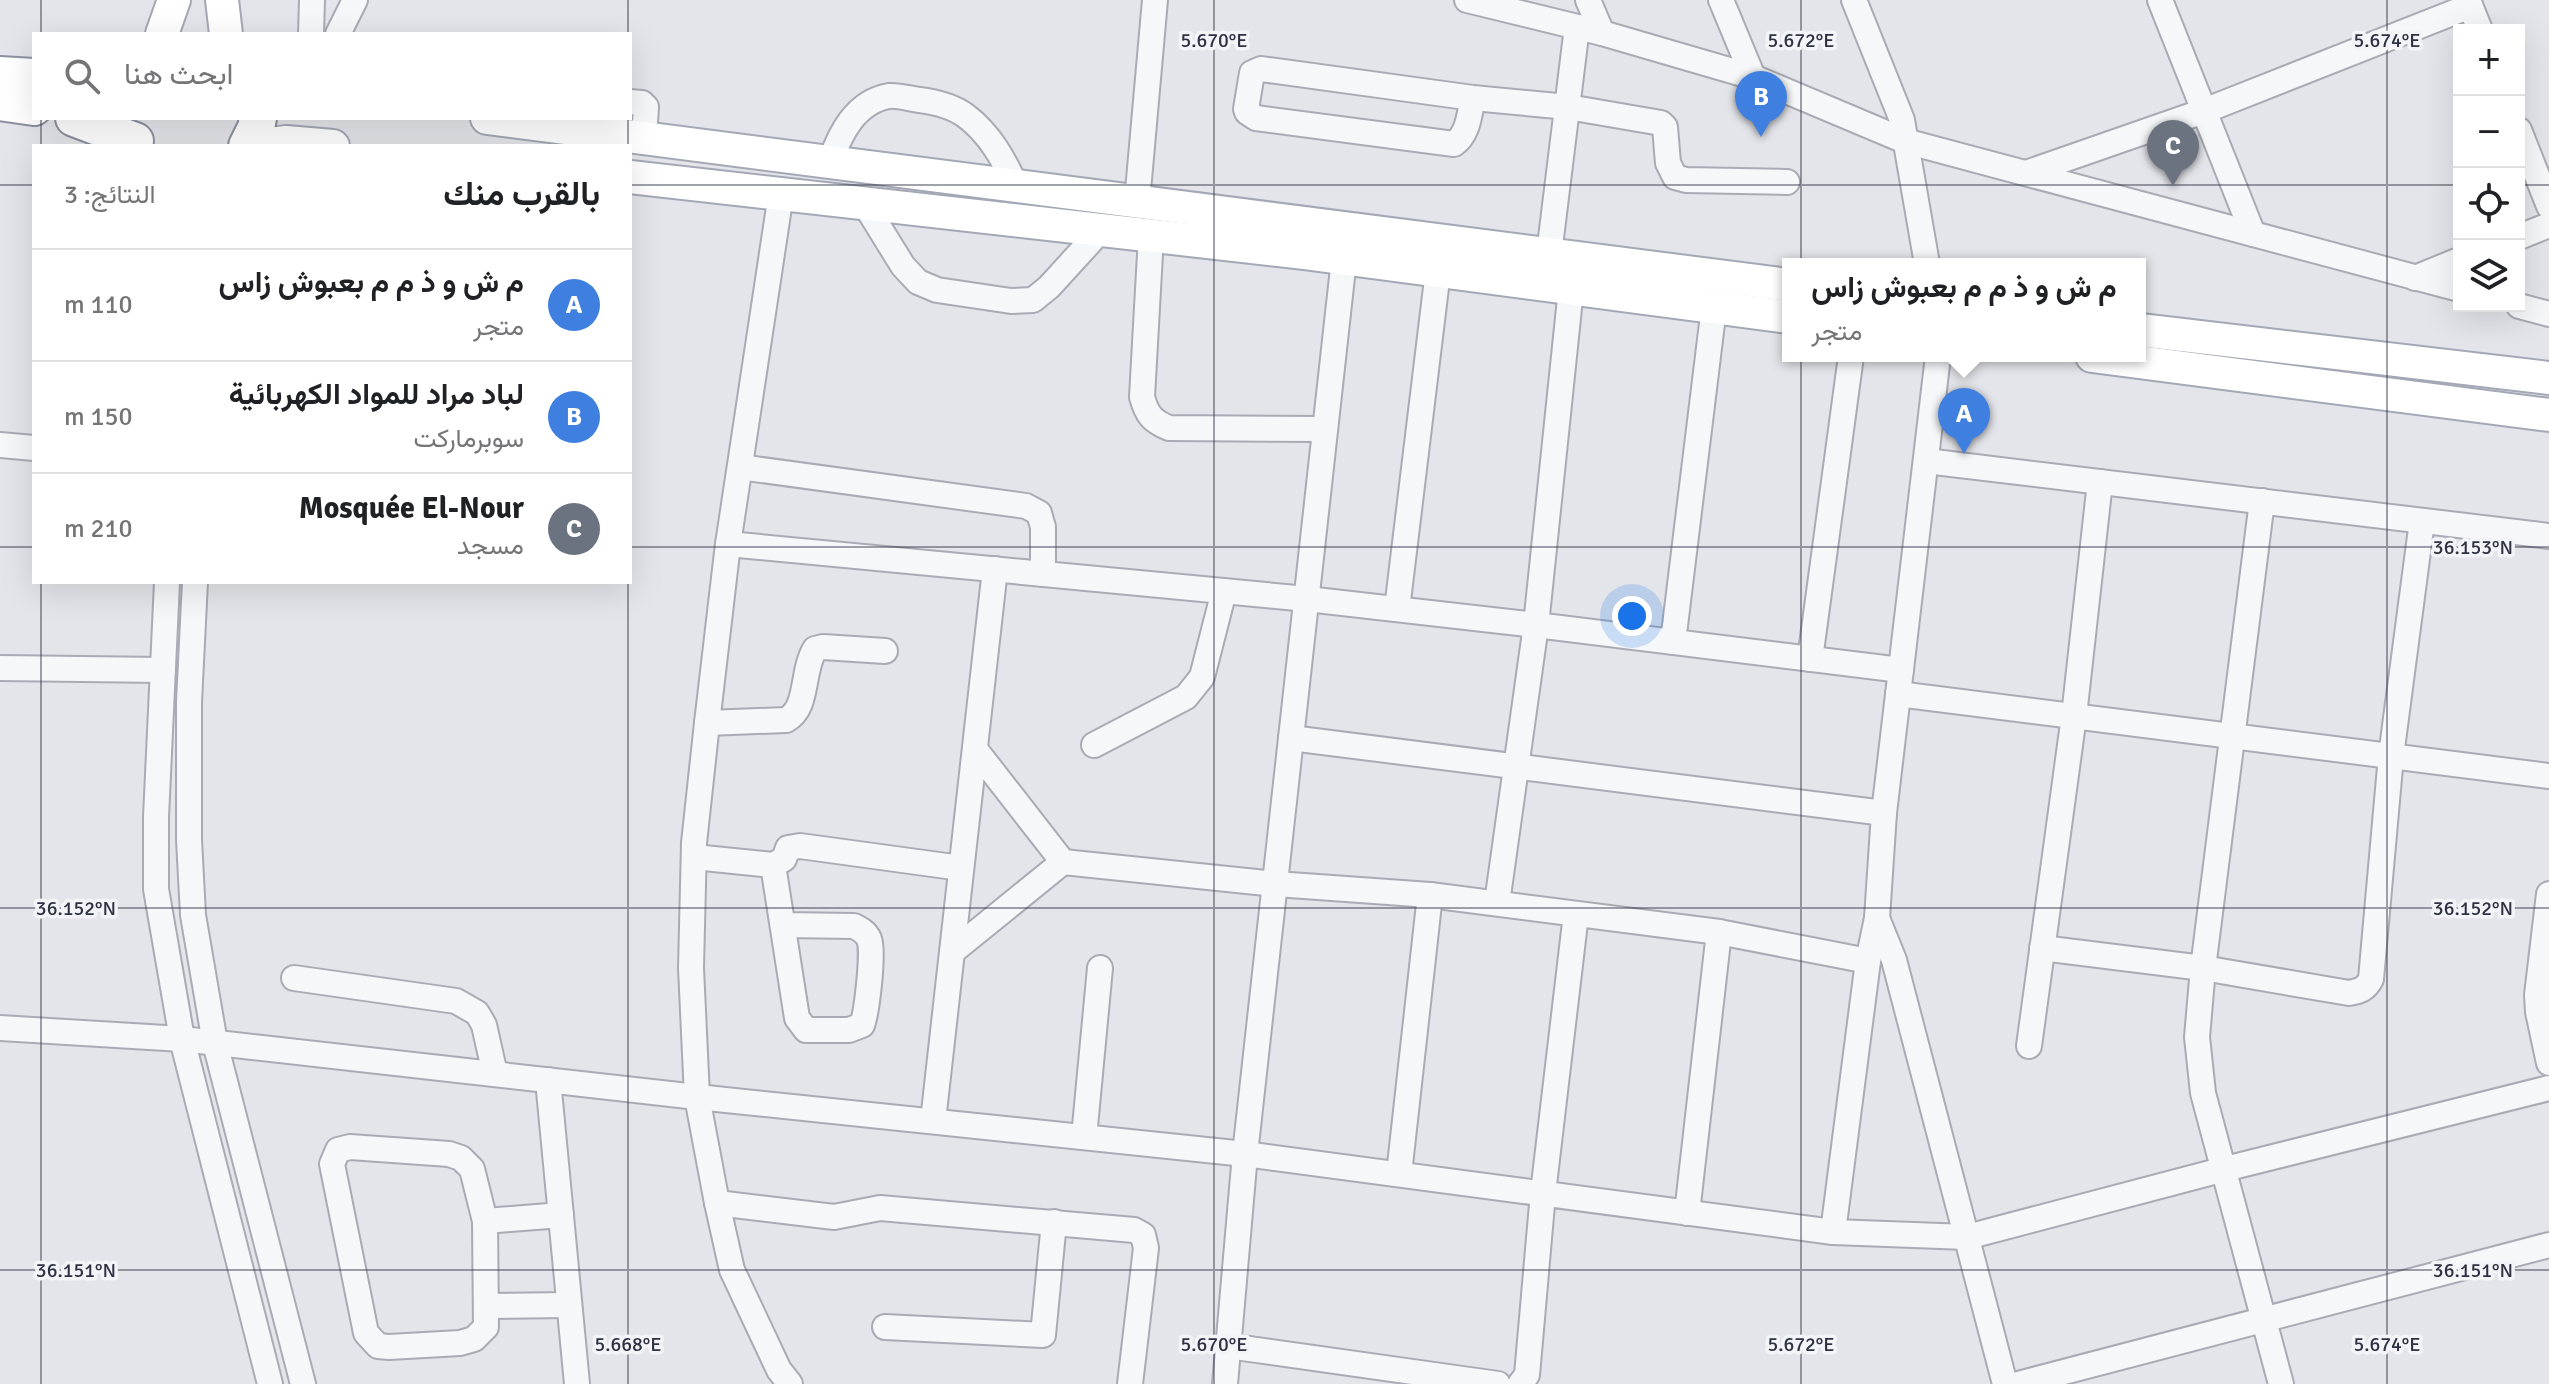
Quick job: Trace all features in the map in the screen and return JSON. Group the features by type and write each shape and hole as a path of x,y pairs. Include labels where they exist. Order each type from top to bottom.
{"highway":[{"path":"0,75 32,77"},
{"path":"0,102 32,107"},
{"path":"81,120 134,135"},
{"path":"251,144 258,120"}],"main road":[{"path":"163,32 174,0"},
{"path":"222,0 226,32"},
{"path":"503,120 1782,284"},
{"path":"268,144 310,144"},
{"path":"632,177 1344,259 1782,316"},
{"path":"2146,331 2549,378"},
{"path":"2138,362 2549,415"}],"street":[{"path":"311,32 312,0"},
{"path":"339,32 355,0"},
{"path":"1137,202 1155,0"},
{"path":"1467,0 1602,33 1753,77 1905,141 2453,288"},
{"path":"1588,0 1602,33"},
{"path":"1721,0 1753,77"},
{"path":"1854,0 1902,120 1926,258"},
{"path":"2160,0 2253,234"},
{"path":"2026,173 2204,111 2469,3 2478,24"},
{"path":"1549,254 1577,27"},
{"path":"1473,98 1462,138 1454,144 1256,118 1246,109 1250,78 1252,73 1261,69 1473,98 1568,107 1661,123 1665,127 1670,171 1675,177 1686,180 1787,182"},
{"path":"830,162 850,120 867,105 890,96 933,101 965,114 988,136 1016,186"},
{"path":"632,102 642,103 646,107 644,138"},
{"path":"2525,145 2549,206"},
{"path":"781,194 728,544 707,723 694,857 691,968 697,1097 732,1270 779,1370 790,1384"},
{"path":"864,203 903,266 918,282 937,290 1011,301 1033,300 1049,287 1101,230"},
{"path":"2525,235 2549,225"},
{"path":"1151,236 1142,397 1153,421 1169,428 1325,429"},
{"path":"1225,1384 1245,1154 1344,259"},
{"path":"2415,278 2453,262"},
{"path":"1397,609 1438,271"},
{"path":"1497,903 1536,625 1571,289"},
{"path":"1673,642 1714,307"},
{"path":"2525,308 2549,314"},
{"path":"1810,659 1850,362"},
{"path":"1833,1232 1868,961 1877,918 1884,813 1937,362"},
{"path":"0,445 32,448"},
{"path":"1926,461 2549,536"},
{"path":"740,467 1026,506 1039,513 1043,527 1043,574"},
{"path":"2029,1046 2074,716 2100,482"},
{"path":"2262,501 2197,1037 2199,1073 2281,1384"},
{"path":"2042,948 2203,968 2349,993 2367,986 2371,979 2391,756 2422,521"},
{"path":"728,544 1307,599 1810,659 1899,682 2074,716 2549,776"},
{"path":"933,1121 995,569"},
{"path":"167,584 156,817 156,889 182,1039 270,1384"},
{"path":"195,584 189,702 189,840 193,915 215,1043 303,1384"},
{"path":"1094,745 1186,697 1202,677 1224,591"},
{"path":"707,723 786,720 794,716 800,707 808,662 815,649 885,651"},
{"path":"0,668 163,670"},
{"path":"1291,738 1884,813"},
{"path":"975,749 1063,862"},
{"path":"694,857 773,865 784,859 788,848 800,846 961,868"},
{"path":"952,952 1063,862 1497,903 1719,932 1868,961"},
{"path":"773,865 797,1018 801,1027 806,1030 849,1030 862,1025 866,1013 871,942 864,932 854,926 783,925"},
{"path":"2549,894 2537,995 2549,1063"},
{"path":"1399,1174 1430,895"},
{"path":"1520,1384 1527,1375 1543,1193 1576,914"},
{"path":"1877,918 1894,960 2005,1384"},
{"path":"1687,1213 1719,932"},
{"path":"1084,1137 1100,968"},
{"path":"294,978 456,1001 477,1013 484,1025 495,1074"},
{"path":"0,1028 182,1039 1245,1154 1833,1232 1967,1237 2549,1088"},
{"path":"548,1080 577,1384"},
{"path":"350,1147 449,1154 461,1158 472,1169 485,1221 486,1327 474,1339 460,1343 378,1346 366,1333 332,1164 338,1150 350,1147"},
{"path":"717,1203 834,1217 880,1208 1134,1230 1143,1235 1146,1248 1130,1384"},
{"path":"485,1221 561,1215"},
{"path":"885,1327 1043,1335 1054,1222"},
{"path":"2018,1384 2549,1245"},
{"path":"486,1306 569,1305"},
{"path":"1228,1346 1498,1384"}],"place":[{"name":"لباد مراد للمواد الكهربائية","path":"1761,137"},
{"name":"Mosquée El-Nour","path":"2173,186"},
{"name":"م ش و ذ م م بعبوش زاس","path":"1964,454"}]}
